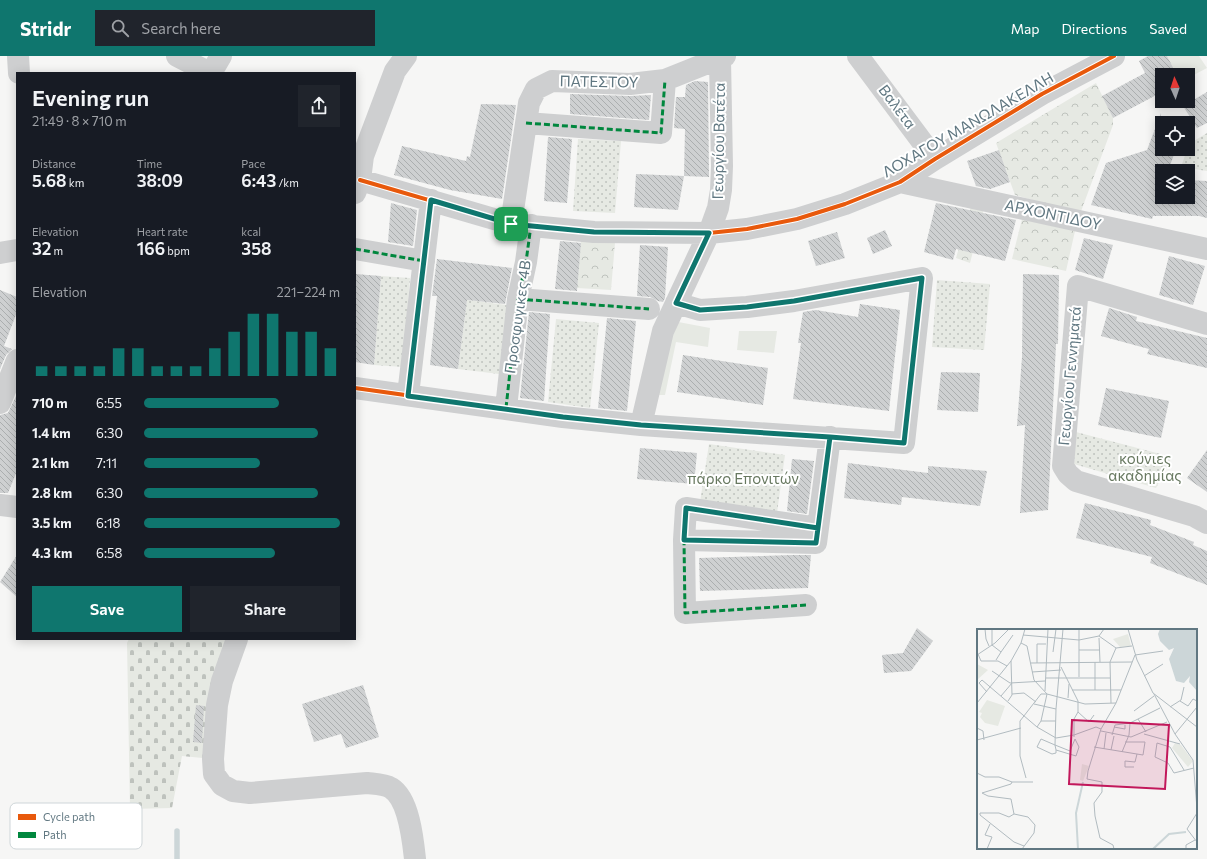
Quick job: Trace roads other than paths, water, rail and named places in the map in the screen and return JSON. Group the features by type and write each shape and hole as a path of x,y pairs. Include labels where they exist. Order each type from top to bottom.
{"street":[{"path":"18,56 19,72"},
{"path":"177,56 208,72"},
{"path":"211,72 221,56"},
{"path":"357,187 359,154 395,71 406,56"},
{"name":"Βαλέτα","path":"858,56 935,159"},
{"name":"ΛΟΧΑΓΟΥ ΜΑΝΩΛΑΚΕΛΛΗ","path":"357,187 431,200 521,224 594,232 709,233 747,229 797,219 845,204 900,182 1042,94 1114,56"},
{"name":"ΠΑΤΕΣΤΟΥ","path":"521,224 526,123 529,103 536,89 552,81 630,84 665,80 722,57"},
{"name":"Γεωργίου Βατέτα","path":"641,425 663,331 709,233 718,208 721,190 722,57"},
{"path":"526,123 662,133 665,80"},
{"name":"ΑΡΧΟΝΤΙΔΟΥ","path":"900,182 1207,249"},
{"path":"408,396 431,200"},
{"name":"Προσφυγικες 4Β","path":"506,408 518,299 526,262 521,224"},
{"path":"356,249 424,261"},
{"path":"0,253 16,250"},
{"path":"356,388 563,417 641,425 904,443 922,278 794,301 747,307 700,310 676,303"},
{"name":"Γεωργίου Γεννηματά","path":"1207,324 1078,286 1063,466 1068,474 1076,481 1194,516 1207,523"},
{"path":"518,299 649,309"},
{"path":"0,403 16,363"},
{"path":"684,540 816,543 830,437"},
{"path":"0,505 16,507"},
{"path":"806,605 685,613 684,540 686,508 818,528"},
{"path":"237,640 222,681 217,705 213,759 214,774 222,786 233,791 250,794 367,783 378,784 391,788 400,797 407,811 415,859"}],"waterway":[{"path":"177,831 177,859"}],"park label":[{"name":"κούνιες ακαδημίας","path":"1145,468"},
{"name":"πάρκο Επονιτών","path":"743,479"}]}
